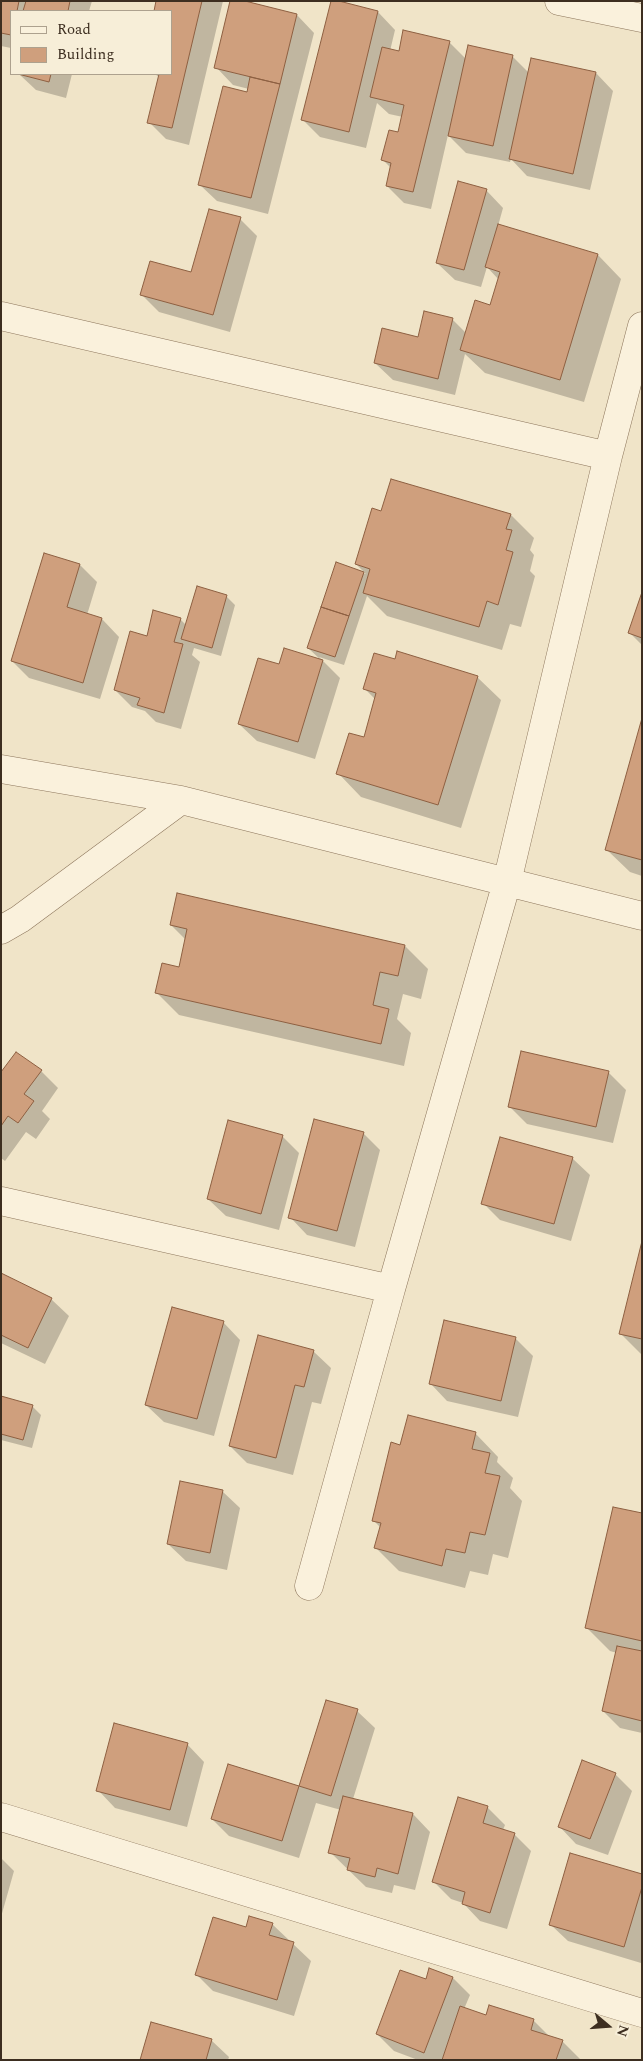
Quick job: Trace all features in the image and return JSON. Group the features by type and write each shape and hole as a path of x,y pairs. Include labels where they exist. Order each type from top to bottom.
{"street":[{"path":"559,1 642,18"},
{"path":"1,316 608,456"},
{"path":"309,1586 507,882 608,456 642,326"},
{"path":"1,769 181,800 642,916"},
{"path":"1,930 20,919 181,800"},
{"path":"1,1201 391,1289"},
{"path":"1,1817 642,2013"}],"building":[{"path":"1,1 19,1 17,10 10,10 10,35 1,33"},
{"path":"26,1 70,1 68,10 23,10"},
{"path":"156,1 202,1 172,128 147,123 159,75 172,75 172,10 154,10"},
{"path":"230,1 245,1 297,14 280,84 214,68"},
{"path":"331,1 339,1 378,11 349,132 301,120"},
{"path":"403,30 450,41 413,192 386,186 391,163 381,160 389,130 398,132 404,105 370,97 382,47 399,51"},
{"path":"468,45 513,55 493,146 448,136"},
{"path":"531,58 596,72 573,174 509,159"},
{"path":"22,75 51,75 49,82"},
{"path":"250,77 280,84 251,198 198,185 223,86 247,92"},
{"path":"458,181 487,189 464,270 436,263"},
{"path":"209,209 241,217 213,315 140,295 150,261 191,272"},
{"path":"498,224 598,254 560,380 460,350 475,300 490,305 500,272 485,267"},
{"path":"424,311 453,318 438,379 374,363 382,328 418,337"},
{"path":"391,479 511,514 506,529 512,530 506,550 513,552 498,605 487,601 479,627 363,593 370,569 355,564 372,508 381,511"},
{"path":"44,553 80,564 67,607 102,618 83,683 11,661"},
{"path":"336,562 364,572 349,616 321,607"},
{"path":"197,586 227,595 212,648 181,639"},
{"path":"642,592 642,638 628,633"},
{"path":"321,607 349,616 335,657 307,648"},
{"path":"153,610 181,618 174,642 183,644 164,713 137,705 140,698 114,690 130,631 147,636"},
{"path":"284,648 323,660 298,742 238,724 258,658 279,664"},
{"path":"397,651 478,676 438,805 336,774 349,733 364,737 376,693 363,689 374,653 395,659"},
{"path":"642,718 642,860 605,850"},
{"path":"177,893 405,945 398,976 380,972 373,1005 389,1009 381,1044 155,993 162,963 179,967 187,929 170,925"},
{"path":"521,1051 609,1071 596,1127 508,1107"},
{"path":"16,1052 42,1070 24,1094 34,1101 18,1123 8,1116 1,1126 1,1072"},
{"path":"314,1119 364,1132 337,1231 288,1218"},
{"path":"228,1120 283,1135 261,1214 207,1199"},
{"path":"500,1137 573,1157 554,1224 481,1204"},
{"path":"642,1241 642,1339 619,1334"},
{"path":"1,1273 52,1298 28,1348 1,1335"},
{"path":"172,1307 224,1321 197,1419 145,1405"},
{"path":"444,1320 516,1337 501,1401 429,1384"},
{"path":"258,1335 314,1350 304,1387 295,1385 276,1458 229,1446"},
{"path":"1,1396 33,1405 23,1440 1,1434"},
{"path":"408,1415 476,1432 472,1449 490,1453 485,1473 500,1476 485,1535 470,1532 465,1553 446,1549 442,1566 374,1548 381,1523 372,1521 391,1442 400,1445"},
{"path":"180,1481 223,1490 210,1553 167,1544"},
{"path":"613,1507 642,1513 642,1641 585,1628"},
{"path":"617,1646 642,1651 642,1721 602,1711"},
{"path":"326,1700 358,1709 331,1796 299,1786"},
{"path":"114,1723 188,1743 170,1810 96,1791"},
{"path":"582,1760 616,1773 590,1839 558,1827"},
{"path":"228,1764 299,1786 282,1841 211,1819"},
{"path":"343,1796 413,1813 398,1874 377,1868 375,1877 347,1870 350,1858 328,1853"},
{"path":"458,1797 488,1806 483,1823 515,1833 490,1913 462,1904 465,1892 432,1882"},
{"path":"570,1853 642,1874 642,1887 624,1947 549,1925"},
{"path":"249,1916 273,1923 269,1935 294,1942 277,2000 195,1975 213,1917 246,1927"},
{"path":"429,1968 453,1977 424,2053 376,2034 400,1970 426,1979"},
{"path":"489,2005 534,2019 531,2030 563,2040 556,2060 442,2060 460,2006 486,2015"},
{"path":"151,2022 212,2039 206,2060 140,2060"}]}
